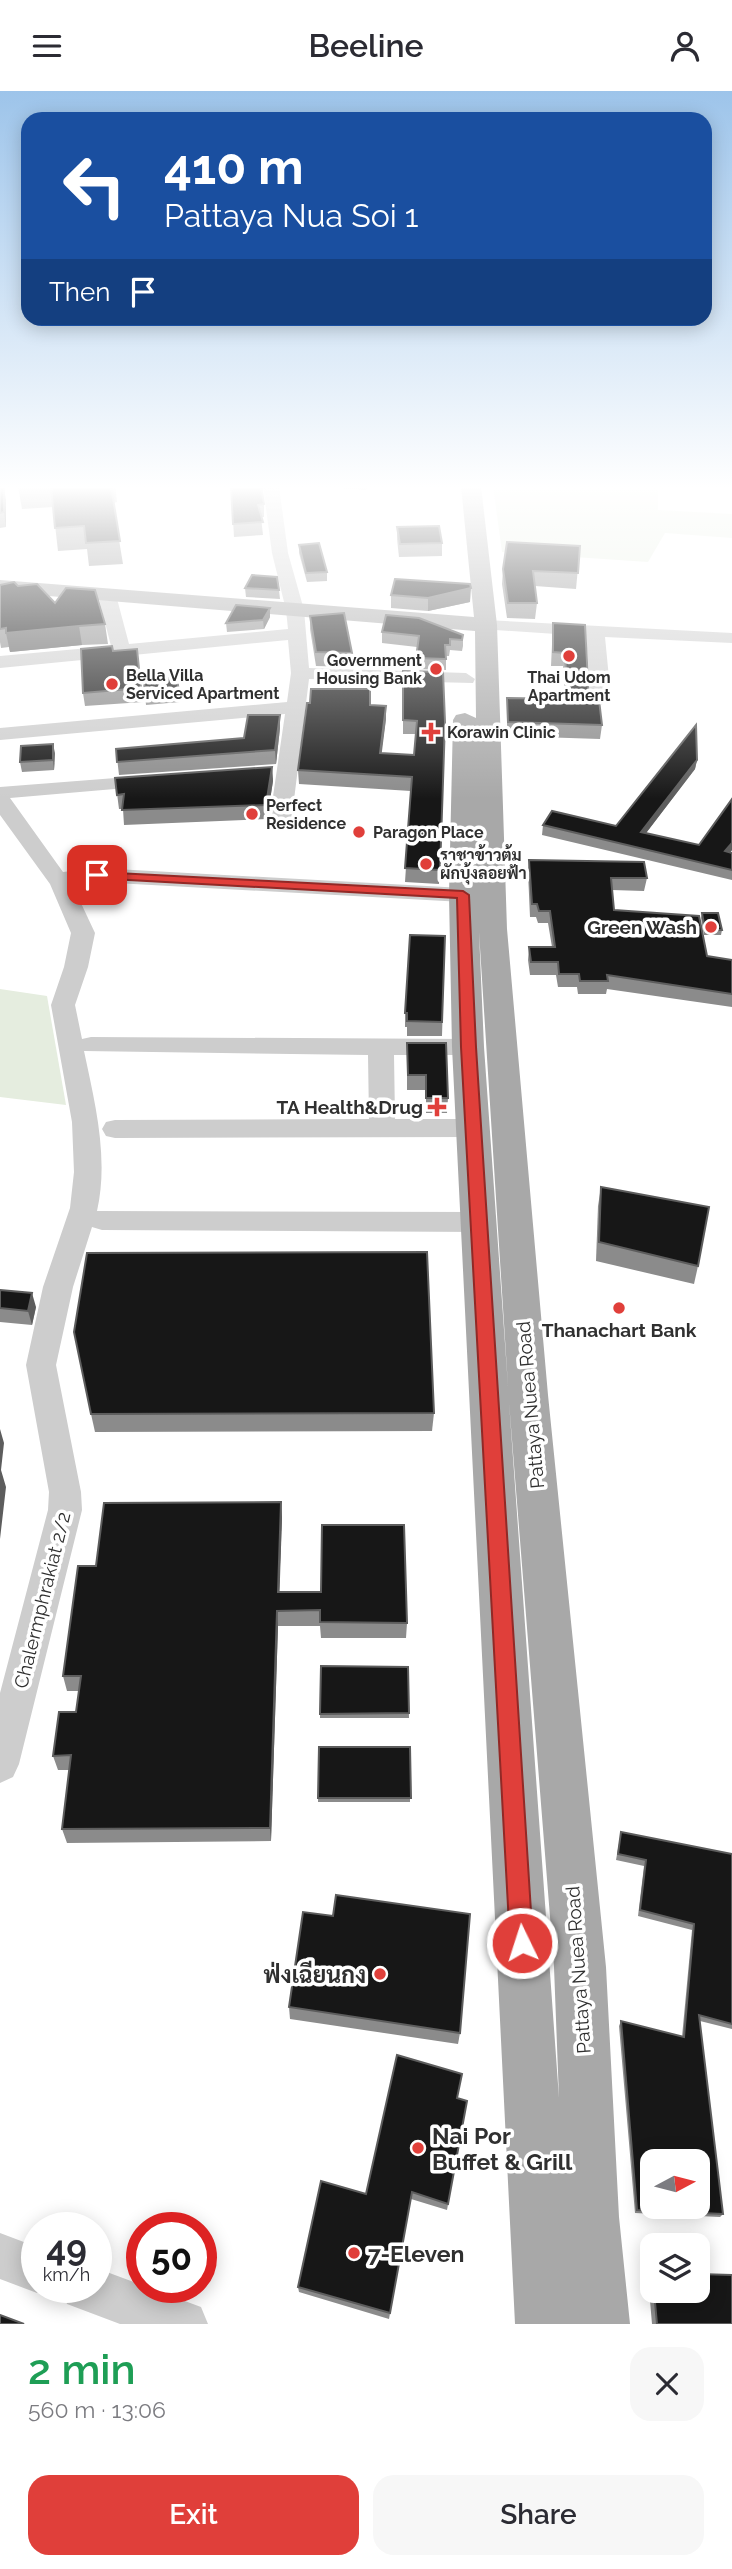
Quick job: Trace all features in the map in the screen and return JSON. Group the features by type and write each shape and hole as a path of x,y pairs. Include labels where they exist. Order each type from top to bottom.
{"main road":[{"path":"50,590 477,625"},
{"name":"Pattaya Nuea Road","path":"471,590 477,625 466,679 463,895 468,1047 545,2324"},
{"name":"Pattaya Nuea Road","path":"475,590 494,942 528,1395 580,1967 591,2217 600,2324"}],"street":[{"path":"280,824 300,673 295,610 290,590"},
{"path":"107,595 121,649"},
{"path":"477,625 732,638"},
{"path":"595,631 601,699"},
{"path":"0,662 296,634"},
{"path":"300,673 466,679"},
{"path":"0,734 295,707"},
{"path":"260,773 287,771"},
{"path":"0,793 178,780"},
{"name":"Chalermphrakiat 2/2","path":"0,800 57,879 83,933 76,968 63,1005 85,1122 88,1172 84,1208 58,1287 41,1365 65,1492 65,1510 0,1764"},
{"path":"57,879 97,875 463,895"},
{"path":"91,1045 468,1047"},
{"path":"382,1045 382,1130"},
{"path":"115,1129 473,1128"},
{"path":"102,1220 479,1222"},
{"path":"0,2256 21,2264"},
{"path":"112,2297 184,2324"}],"shaded area":[{"path":"0,989 47,996 66,1105 0,1097"}],"building":[{"path":"0,590 43,590 55,603 64,590 95,590 105,624 6,633 6,628 0,629"},
{"path":"392,590 462,590 428,598 391,595"},
{"path":"506,590 535,590 537,603 508,603"},
{"path":"236,605 270,608 263,620 226,623"},
{"path":"344,613 352,653 316,652 310,616"},
{"path":"386,615 419,618 463,635 462,640 450,639 450,645 445,645 446,659 416,658 419,636 382,632"},
{"path":"553,623 585,625 589,700 599,700 602,725 508,722 507,698 567,699 565,653 553,652"},
{"name":"Bella Villa Serviced Apartment","path":"112,646 113,651 137,649 141,688 83,693 81,649"},
{"path":"403,671 443,672 445,722 440,870 405,868 412,777 298,770 311,689 370,689 370,705 386,706 380,753 414,755 417,721 403,720"},
{"path":"177,677 179,693 145,696 144,680"},
{"path":"248,715 280,715 275,750 117,762 116,749 244,738"},
{"path":"696,725 697,760 641,832 699,845 732,799 732,843 725,851 732,853 732,870 543,825 552,811 616,826"},
{"path":"53,744 53,760 20,762 21,746"},
{"path":"272,767 266,805 122,810 124,794 117,795 115,778"},
{"path":"529,860 644,862 647,878 611,878 614,910 699,916 707,956 732,960 732,994 607,975 608,981 580,981 579,974 559,974 558,962 531,962 529,947 555,947 550,911 539,911 537,904 532,904"},
{"name":"Green Wash","path":"702,913 718,913 722,930 705,930"},
{"path":"410,935 445,936 442,1022 407,1021 405,1013"},
{"path":"407,1043 446,1043 448,1098 426,1098 426,1075 408,1075"},
{"path":"601,1187 709,1207 698,1266 599,1242"},
{"path":"427,1252 434,1413 91,1414 74,1332 87,1253"},
{"path":"0,1290 32,1293 28,1311 0,1308"},
{"path":"281,1502 278,1592 321,1592 322,1525 404,1525 407,1623 320,1622 320,1610 277,1611 270,1828 62,1829 71,1755 53,1756 59,1712 76,1712 81,1676 63,1676 78,1566 96,1566 104,1503"},
{"path":"321,1666 408,1667 409,1713 320,1714"},
{"path":"319,1747 410,1747 411,1798 318,1798"},
{"path":"621,1832 732,1854 732,2024 699,2015 723,2214 710,2213 710,2149 640,2149 640,2210 637,2210 621,2021 684,2037 694,1924 640,1910 646,1860 618,1854"},
{"name":"ฟ่งเฉียนกง","path":"336,1895 470,1914 460,2033 289,2007 303,1912 333,1916"},
{"path":"397,2055 462,2074 457,2098 467,2101 448,2204 412,2192 390,2313 298,2287 321,2181 366,2194"},
{"path":"710,2274 732,2275 732,2324 657,2324 655,2303 710,2303"},
{"path":"0,2315 24,2324 0,2324"}],"place":[{"name":"Thai Udom Apartment","path":"569,656"},
{"name":"Government Housing Bank","path":"436,669"},
{"name":"Bella Villa Serviced Apartment","path":"112,684"},
{"name":"Korawin Clinic","path":"431,732"},
{"name":"Perfect Residence","path":"252,814"},
{"name":"Paragon Place","path":"359,832"},
{"name":"ราชาข้าวต้ม ผักบุ้งลอยฟ้า","path":"426,864"},
{"name":"Green Wash","path":"711,927"},
{"name":"TA Health&Drug","path":"437,1107"},
{"name":"Thanachart Bank","path":"619,1308"},
{"name":"ฟ่งเฉียนกง","path":"380,1974"},
{"name":"Nai Por Buffet & Grill","path":"418,2148"},
{"name":"7-Eleven","path":"354,2253"}],"route":[{"path":"97,875 463,895 468,1047 522,1943"}]}
